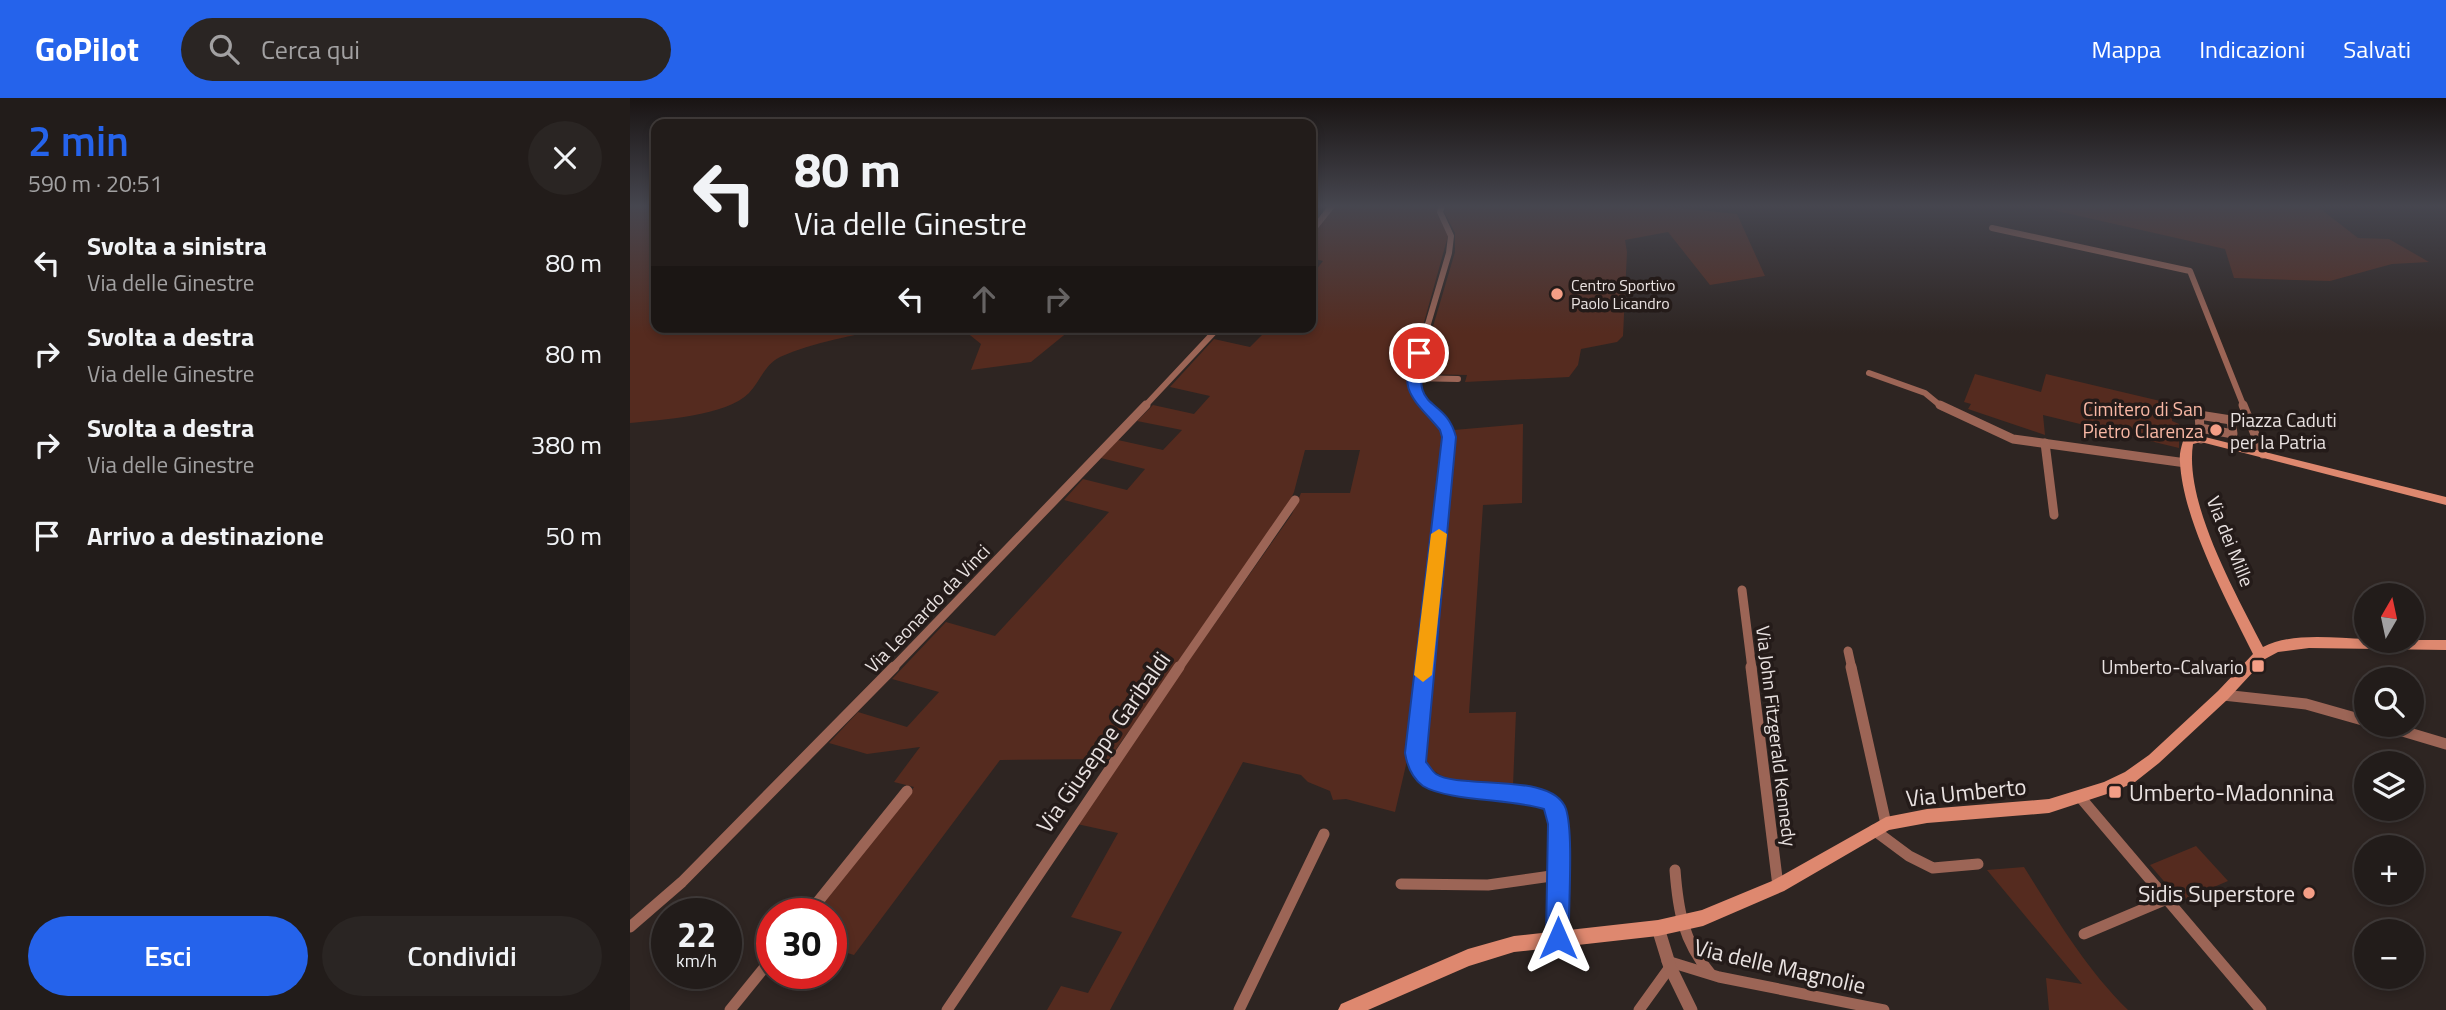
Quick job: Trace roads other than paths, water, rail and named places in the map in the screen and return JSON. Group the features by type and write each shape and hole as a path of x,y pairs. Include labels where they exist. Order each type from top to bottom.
{"main road":[{"name":"Via dei Mille","path":"2260,655 2232,598 2196,509 2186,463 2186,444 2198,435 2263,454"},
{"path":"2263,454 2446,501"},
{"name":"Via Umberto","path":"1356,1008 1468,958 1514,944 1658,928 1727,909 1778,886 1880,827 1927,816 2029,809 2080,797 2130,777 2223,695 2260,655 2291,644 2446,645"}],"street":[{"path":"1450,249 1412,379 1413,390 1447,429 1449,437 1415,753 1416,765 1429,779 1440,784 1520,793 1550,802 1556,810 1558,824 1558,938"},
{"path":"2087,249 2190,271 2263,454"},
{"name":"Via Leonardo da Vinci","path":"663,898 743,821 1039,518 1213,333"},
{"path":"1869,373 1926,393 1945,409 2013,439 2186,463"},
{"path":"1412,379 1458,379"},
{"path":"2045,443 2054,515"},
{"name":"Via Giuseppe Garibaldi","path":"947,1010 1121,750 1295,500"},
{"name":"Via John Fitzgerald Kennedy","path":"1742,590 1778,886"},
{"path":"1848,651 1880,827 1909,856 1933,868 1978,864"},
{"path":"2236,681 2259,698"},
{"path":"2223,695 2306,704 2354,718"},
{"path":"2423,737 2446,744"},
{"path":"821,898 907,791"},
{"path":"2080,797 2261,1010"},
{"path":"1239,1010 1324,834"},
{"path":"1675,870 1680,924 1687,945 1711,975"},
{"path":"1401,884 1488,885 1558,875"},
{"path":"2084,934 2167,899"},
{"path":"630,919 651,909"},
{"path":"630,927 651,910"},
{"path":"1658,928 1668,964 1691,1010"},
{"path":"1639,1010 1668,964"},
{"name":"Via delle Magnolie","path":"1668,964 1884,1010"},
{"path":"730,1010 756,978"}],"place":[{"name":"Centro Sportivo Paolo Licandro","path":"1557,294"},
{"name":"Piazza Caduti per la Patria","path":"2216,430"},
{"name":"Umberto-Calvario","path":"2258,666"},
{"name":"Umberto-Madonnina","path":"2115,792"},
{"name":"Sidis Superstore","path":"2309,893"}],"park label":[{"name":"Cimitero di San Pietro Clarenza","path":"2143,419"}]}
